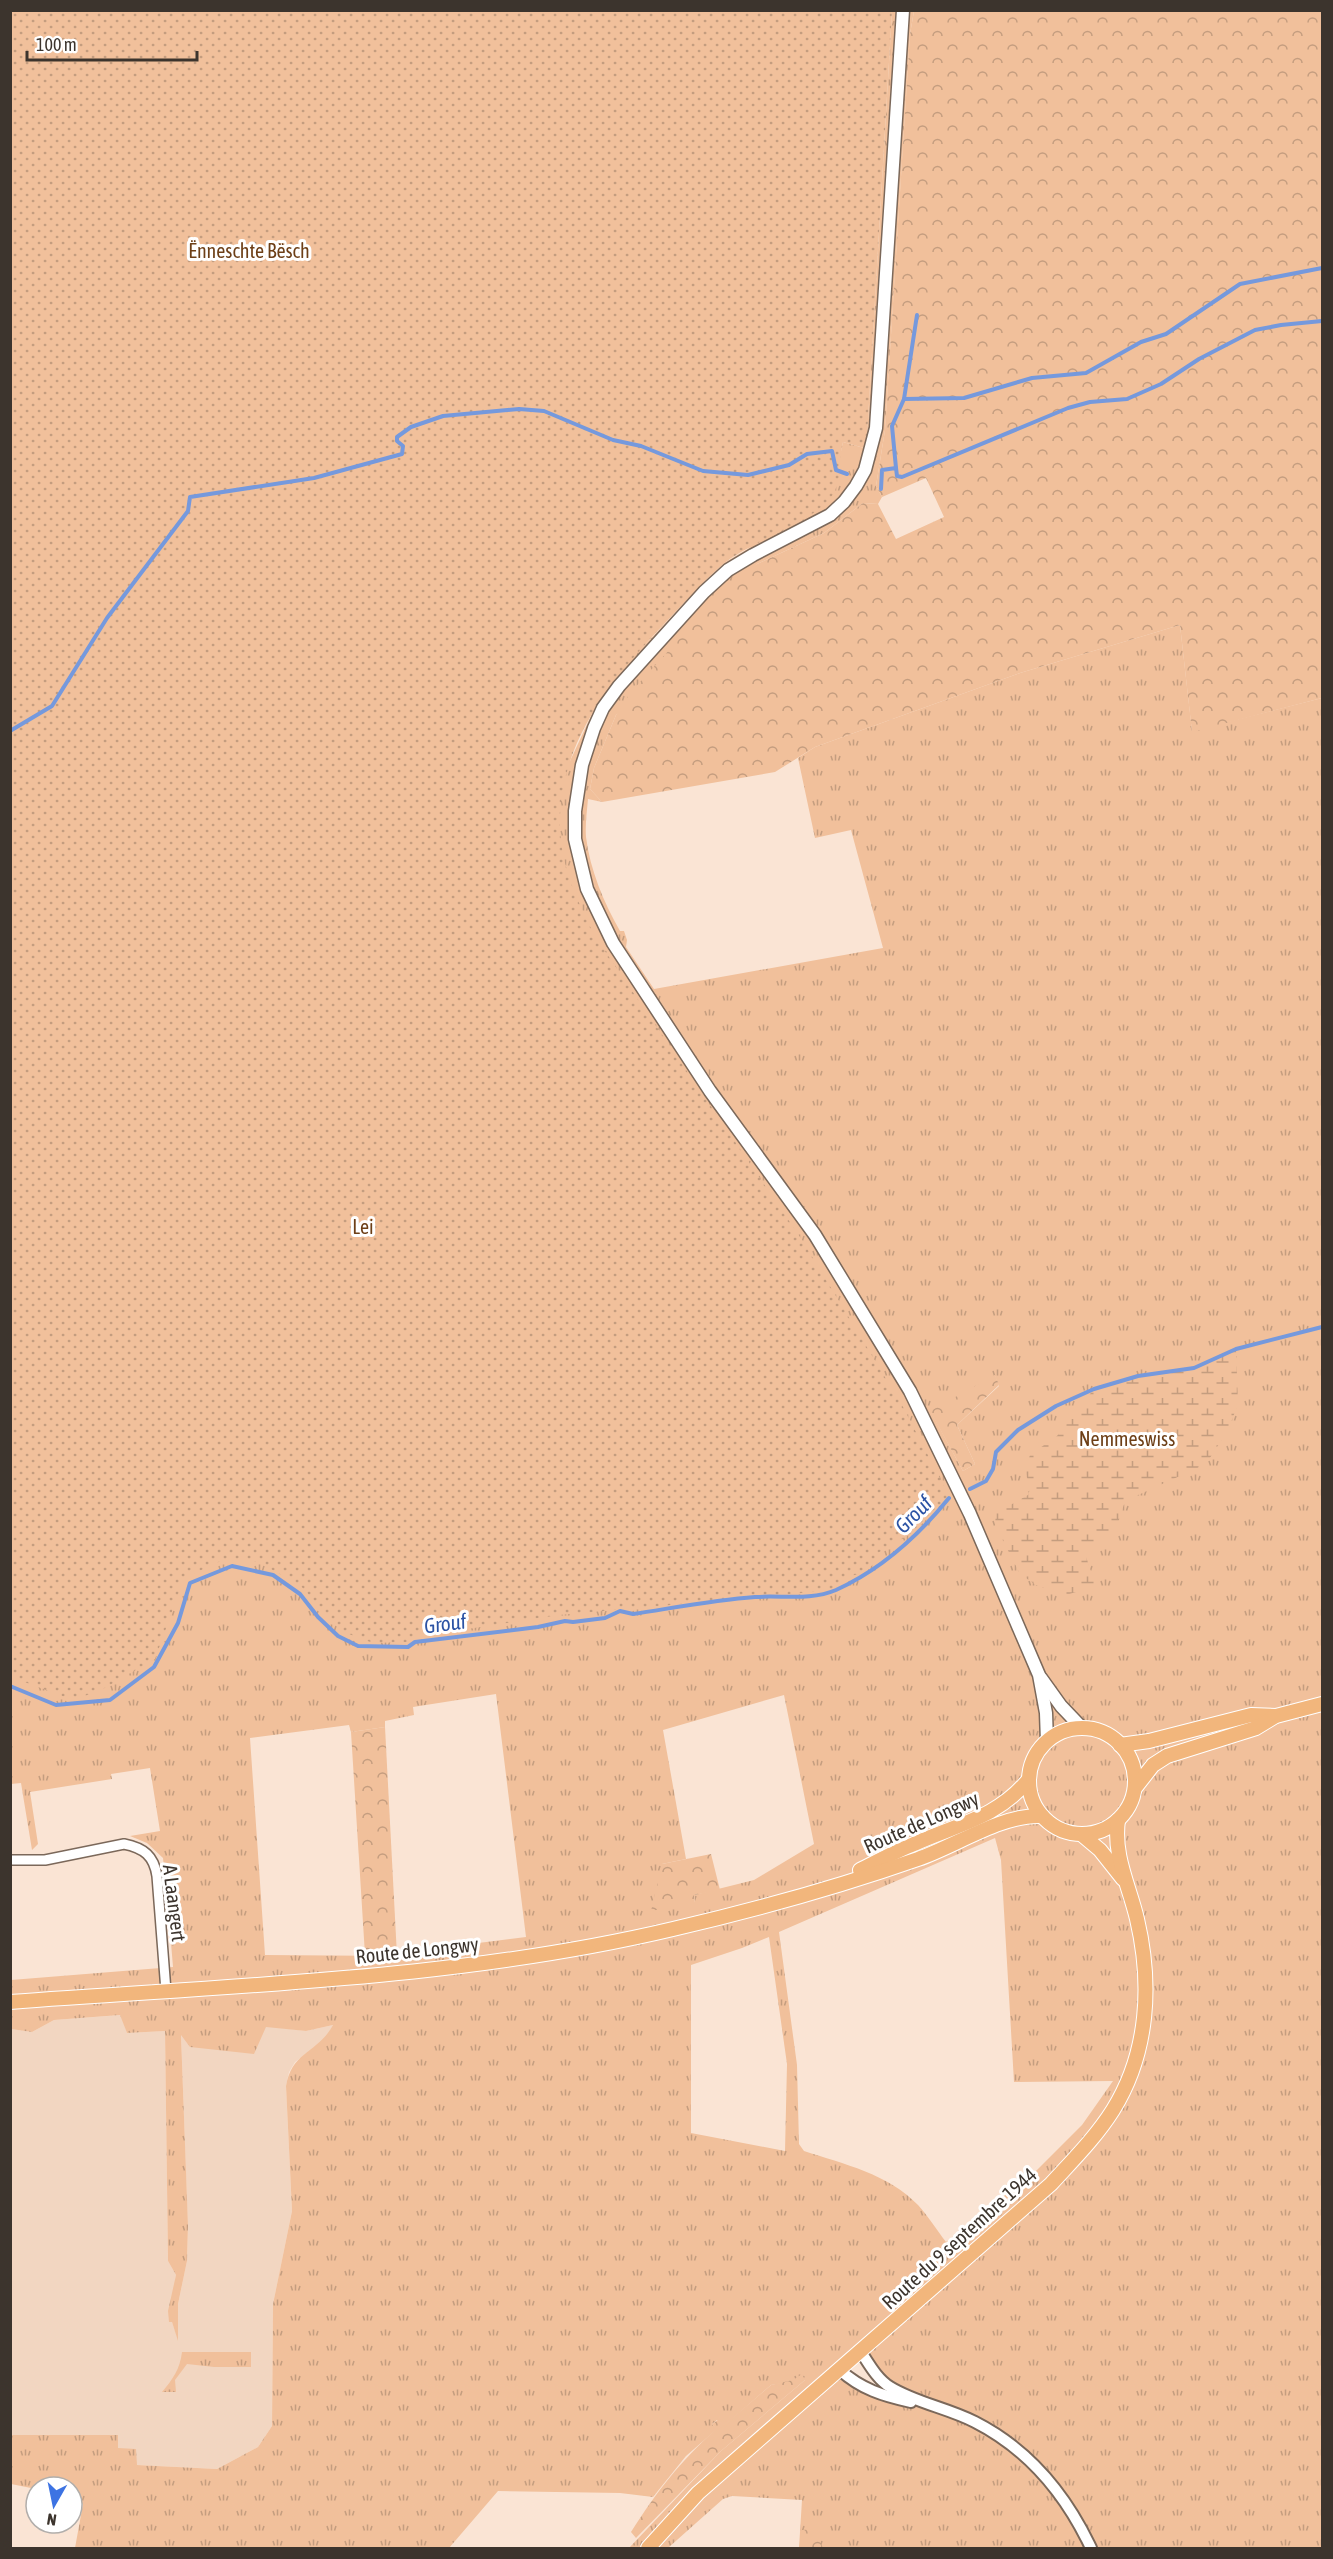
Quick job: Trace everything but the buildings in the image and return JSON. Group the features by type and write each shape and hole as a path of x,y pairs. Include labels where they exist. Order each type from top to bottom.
{"main road":[{"path":"903,10 876,428 864,470 856,486 830,515 728,570 704,592 619,686 594,728 582,765 575,811 575,839 587,890 613,943 710,1091 815,1235 910,1392 970,1514 1039,1675 1061,1706 1082,1728"},
{"path":"1039,1675 1046,1713 1047,1742"},
{"path":"1120,1745 1149,1741 1251,1715 1276,1716 1323,1704"},
{"path":"1135,1788 1153,1765 1167,1756 1256,1728 1276,1716"},
{"path":"1082,1728 1096,1730 1109,1736 1120,1745 1132,1764 1135,1788 1132,1800 1118,1820 1094,1833 1080,1834 1059,1829 1042,1816 1030,1793 1029,1779 1034,1759 1047,1742 1057,1735 1082,1728"},
{"name":"Route de Longwy","path":"820,1889 912,1844 999,1809 1016,1796 1029,1779"},
{"name":"Route de Longwy","path":"10,2002 461,1966 555,1954 673,1929 820,1889 919,1859 1016,1818 1042,1816"},
{"path":"1118,1820 1117,1846 1124,1881"},
{"path":"1080,1834 1100,1850 1124,1881"},
{"name":"Route du 9 septembre 1944","path":"648,2548 698,2493 1051,2184 1089,2144 1114,2109 1133,2066 1141,2039 1146,2006 1146,1973 1142,1942 1136,1915 1124,1881"}],"street":[{"name":"A Laangert","path":"10,1860 45,1860 124,1844 136,1846 147,1853 155,1863 158,1876 166,1991"},
{"path":"861,2352 874,2373 889,2386 975,2422 1002,2438 1024,2455 1056,2489 1091,2548"},
{"path":"840,2370 855,2383 879,2395 943,2408"}],"shaded area":[{"path":"121,2015 127,2033 165,2031 168,2261 176,2275 172,2322 178,2339 178,2304 187,2261 188,2231 181,2033 266,2026 306,2031 333,2025 326,2038 295,2062 289,2072 286,2086 292,2211 273,2304 272,2426 258,2447 217,2469 137,2465 118,2448 117,2435 11,2435 11,2029 32,2032 54,2020"}],"green space":[{"name":"Lei","path":"10,11 892,11 867,437 864,448 843,442 837,486 827,502 800,521 734,556 722,565 628,664 609,688 579,739 568,767 562,796 560,827 567,870 596,938 802,1240 903,1407 949,1496 914,1532 876,1554 876,1561 866,1572 847,1577 835,1590 559,1615 448,1632 421,1628 407,1642 373,1643 341,1631 300,1585 258,1562 225,1559 184,1578 155,1659 101,1690 73,1700 11,1677"},
{"path":"892,11 914,11 910,34 885,430 876,486 882,497 878,504 863,503 824,533 757,564 616,715 594,768 590,789 602,802 588,799 586,837 594,874 603,898 620,931 624,931 627,940 626,947 654,989 883,948 851,830 815,838 798,758 815,747 1020,673 1180,625 1192,731 1322,698 1322,2548 799,2548 802,2500 732,2496 723,2499 668,2548 629,2548 721,2451 805,2380 771,2385 724,2426 717,2420 712,2424 717,2429 686,2456 653,2497 620,2493 498,2491 449,2548 75,2548 77,2535 84,2535 84,2475 24,2475 24,2487 11,2484 11,2435 118,2435 118,2448 136,2449 137,2465 217,2469 258,2447 272,2426 273,2304 292,2211 286,2086 294,2066 327,2034 333,2025 306,2031 266,2027 254,2054 190,2047 181,2035 188,2226 187,2261 178,2304 178,2341 172,2322 169,2322 168,2311 176,2275 168,2261 165,2031 127,2033 120,2015 54,2020 32,2032 11,2029 11,1980 173,1967 170,1931 181,1930 180,1918 169,1918 163,1858 147,1843 130,1836 160,1831 150,1768 111,1774 112,1779 30,1792 38,1844 32,1850 21,1783 11,1784 11,736 840,456 843,442 864,448 867,437","holes":["751,547 724,563 631,659 597,703 570,761 152,728","995,1376 999,1386 957,1425 975,1464 963,1471 931,1412","496,1694 526,1937 423,1950 397,1956 265,1955 250,1738 349,1725 351,1732 385,1727 385,1721 414,1715 413,1707","784,1695 814,1844 754,1880 694,1895 695,1903 662,1864 686,1859 663,1730","995,1838 1001,1860 1014,2082 1113,2081 1082,2125 1037,2170 946,2242 918,2205 893,2185 865,2171 804,2151 799,2144 797,2065 779,1932","769,1937 787,2064 785,2151 691,2133 691,1965","861,2352 874,2373 906,2395 855,2383 841,2370"]},
{"path":"914,11 1322,11 1322,698 1192,732 1180,625 1020,673 815,747 775,772 602,802 590,789 594,768 616,715 630,693 734,579 757,564 824,533 863,503 878,504 896,539 944,517 926,478 882,497 876,486 885,430 910,34"},
{"name":"Nemmeswiss","path":"1236,1349 1238,1404 1228,1430 1206,1464 1125,1501 1117,1526 1087,1548 1085,1554 1096,1586 1066,1595 1036,1585 1020,1574 995,1525 996,1513 1028,1495 1030,1489 1025,1470 1030,1455 1057,1436 1094,1389 1138,1376 1194,1368"},
{"path":"995,1375 999,1385 957,1425 975,1464 963,1471 930,1411"},
{"path":"385,1727 397,1956 365,1955 351,1732"},
{"path":"711,1854 720,1890 694,1895 695,1903 651,1911 662,1864"},
{"path":"182,2352 251,2352 251,2367 187,2364 175,2380 176,2392 162,2392 180,2364"},
{"path":"802,2374 805,2380 721,2451 636,2538 631,2532 641,2517 680,2465 716,2429 712,2424 718,2420 724,2425 771,2385 793,2380"},
{"path":"814,2529 823,2548 799,2548 802,2530"}],"waterway":[{"path":"896,468 892,426 904,399 964,398 1032,378 1086,373 1141,342 1166,334 1240,284 1322,268"},
{"path":"904,399 917,315"},
{"path":"881,489 882,470 896,468 897,476 902,477 1068,408 1090,402 1127,399 1161,384 1199,359 1255,330 1322,321"},
{"path":"10,731 52,706 107,618 188,511 190,497 314,478 402,454 403,446 397,441 397,437 411,427 443,416 519,409 544,411 613,440 641,446 703,471 748,475 789,465 807,454 832,451 836,470 847,474"},
{"name":"Grouf","path":"970,1489 986,1481 993,1469 996,1452 1018,1430 1056,1406 1094,1389 1138,1376 1194,1368 1236,1349 1322,1327"},
{"name":"Grouf","path":"10,1686 56,1705 110,1700 154,1667 178,1623 190,1583 232,1566 273,1575 300,1594 318,1617 338,1636 358,1646 408,1647 415,1642 538,1627 565,1621 605,1618 620,1611 633,1614 740,1598 806,1597 826,1593 852,1582 883,1562 912,1538 949,1498"}],"park label":[{"name":"Ënneschte Bësch","path":"249,250"}]}
